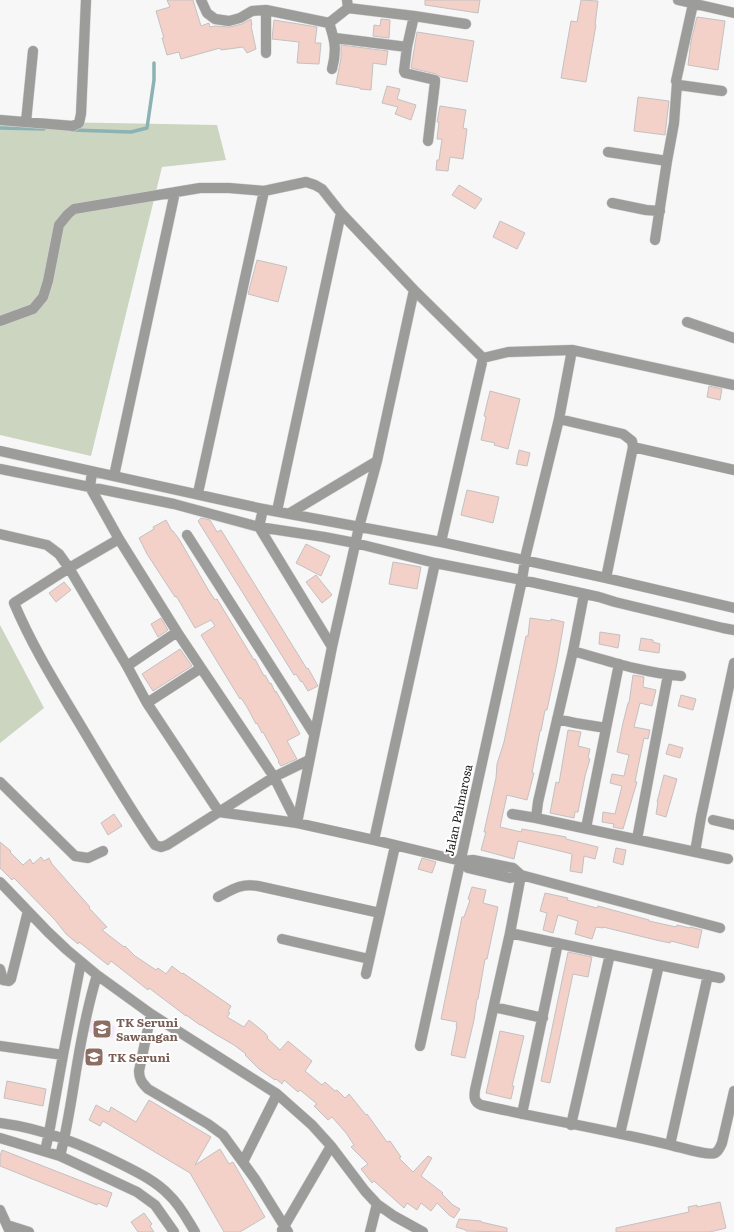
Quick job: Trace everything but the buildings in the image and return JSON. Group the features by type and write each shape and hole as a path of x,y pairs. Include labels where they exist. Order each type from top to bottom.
{"street":[{"path":"0,120 73,126 79,123 81,114 86,0"},
{"path":"201,0 207,13 215,19 229,21 240,18 252,11 266,10 329,23"},
{"path":"678,0 734,13"},
{"path":"329,23 348,4 466,24"},
{"path":"656,240 674,123 677,84 676,77 693,4"},
{"path":"266,10 266,54"},
{"path":"414,16 405,73 435,80 428,141"},
{"path":"329,23 335,38 335,56 332,69"},
{"path":"335,38 408,47"},
{"path":"26,122 32,51"},
{"path":"677,84 722,91"},
{"path":"608,152 667,161"},
{"path":"0,321 33,309 43,297 48,281 59,225 74,209 200,188 264,190 306,182 322,188 341,213 414,290 483,358"},
{"path":"198,494 264,190"},
{"path":"114,476 175,192"},
{"path":"612,204 660,211"},
{"path":"277,511 341,213"},
{"path":"297,823 332,647 359,526 377,461 414,290"},
{"path":"687,322 734,338"},
{"path":"483,358 508,352 572,350 734,385"},
{"name":"Jalan Palmarosa","path":"420,1046 525,561 559,419 572,350"},
{"path":"441,542 483,358"},
{"path":"559,419 623,434 632,441 633,447 606,578"},
{"path":"633,447 734,470"},
{"path":"0,451 263,509 441,542 734,608"},
{"path":"290,513 377,461"},
{"path":"0,469 174,504 259,527 355,543 435,563 522,580 715,627 734,630"},
{"path":"92,472 90,487 119,539 177,632 274,777 297,823"},
{"path":"263,509 259,527 332,647"},
{"path":"0,534 47,545 58,554 69,568 147,703 219,812 297,823 374,840 461,861 468,868 510,878 521,875 720,928"},
{"path":"187,535 314,734"},
{"path":"119,539 69,568 14,603 45,665 113,780 154,845 161,847 274,777 309,760"},
{"path":"374,840 435,563"},
{"path":"536,818 538,802 584,594"},
{"path":"127,666 177,632"},
{"path":"572,651 619,664 668,675 681,676"},
{"path":"695,852 734,663"},
{"path":"586,828 619,664"},
{"path":"147,703 201,668"},
{"path":"637,839 668,675"},
{"path":"557,719 606,728"},
{"path":"0,782 75,856 88,858 103,851"},
{"path":"512,814 586,828 728,859"},
{"path":"713,820 734,824"},
{"path":"366,974 396,846"},
{"path":"521,875 475,1094 475,1100 481,1105 703,1153 716,1153 722,1143 734,1091"},
{"path":"0,882 48,932 97,976 151,1014 277,1094 312,1125 331,1146 352,1175 377,1204 394,1216 423,1232"},
{"path":"218,896 247,884 380,913"},
{"path":"0,969 3,980 11,980 28,911"},
{"path":"510,933 720,978"},
{"path":"282,940 369,959"},
{"path":"522,1114 558,943"},
{"path":"571,1124 610,954"},
{"path":"45,1151 81,962"},
{"path":"620,1134 659,965"},
{"path":"670,1145 708,975"},
{"path":"60,1156 65,1138 88,1005 97,976"},
{"path":"494,1007 543,1018"},
{"path":"151,1014 139,1071 139,1076 142,1083 223,1135 243,1162 285,1230 331,1146"},
{"path":"0,1046 63,1056"},
{"path":"243,1162 277,1094"},
{"path":"0,1122 65,1138 123,1165 163,1189 178,1204 195,1232"},
{"path":"0,1138 60,1156 121,1184 147,1198 155,1205 174,1232"},
{"path":"370,1232 377,1204"},
{"path":"0,1210 8,1229 29,1232"}],"shaded area":[{"name":"TK Seruni Sawangan","path":"90,1019 115,1026 113,1038 88,1032"}],"green space":[{"path":"0,121 217,125 226,160 162,167 91,456 0,435"},
{"path":"0,625 44,708 0,743"}],"waterway":[{"path":"72,130 131,132 147,128 154,80 154,63"},
{"path":"0,128 44,129"}],"place":[{"name":"TK Seruni Sawangan","path":"102,1029"},
{"name":"TK Seruni","path":"94,1057"}]}
